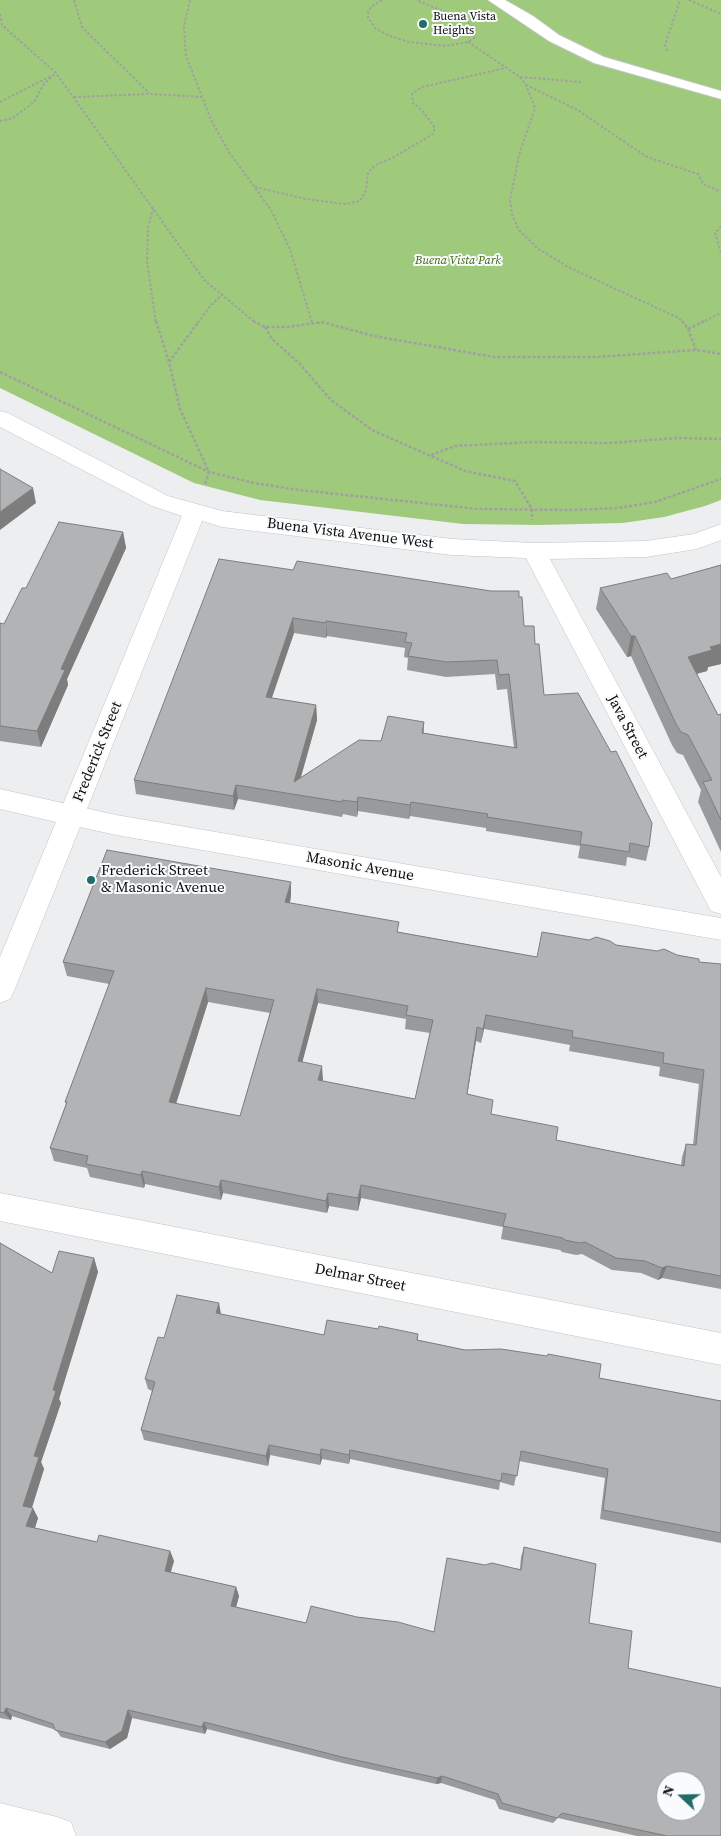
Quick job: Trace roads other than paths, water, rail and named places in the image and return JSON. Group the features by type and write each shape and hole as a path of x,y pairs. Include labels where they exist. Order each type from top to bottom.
{"street":[{"name":"Buena Vista Avenue West","path":"0,418 160,501 222,519 452,547 534,551 646,549 697,541 721,532"},
{"name":"Frederick Street","path":"0,991 195,512"},
{"name":"Java Street","path":"534,551 721,903"},
{"name":"Masonic Avenue","path":"0,798 116,825 721,929"},
{"name":"Delmar Street","path":"0,1207 721,1350"},
{"path":"0,1822 56,1836"}],"lane":[{"path":"495,0 528,19 554,38 599,60 721,95"}],"place":[{"name":"Buena Vista Heights","path":"423,24"},
{"name":"Frederick Street & Masonic Avenue","path":"91,880"}],"park label":[{"name":"Buena Vista Park","path":"458,261"}]}
